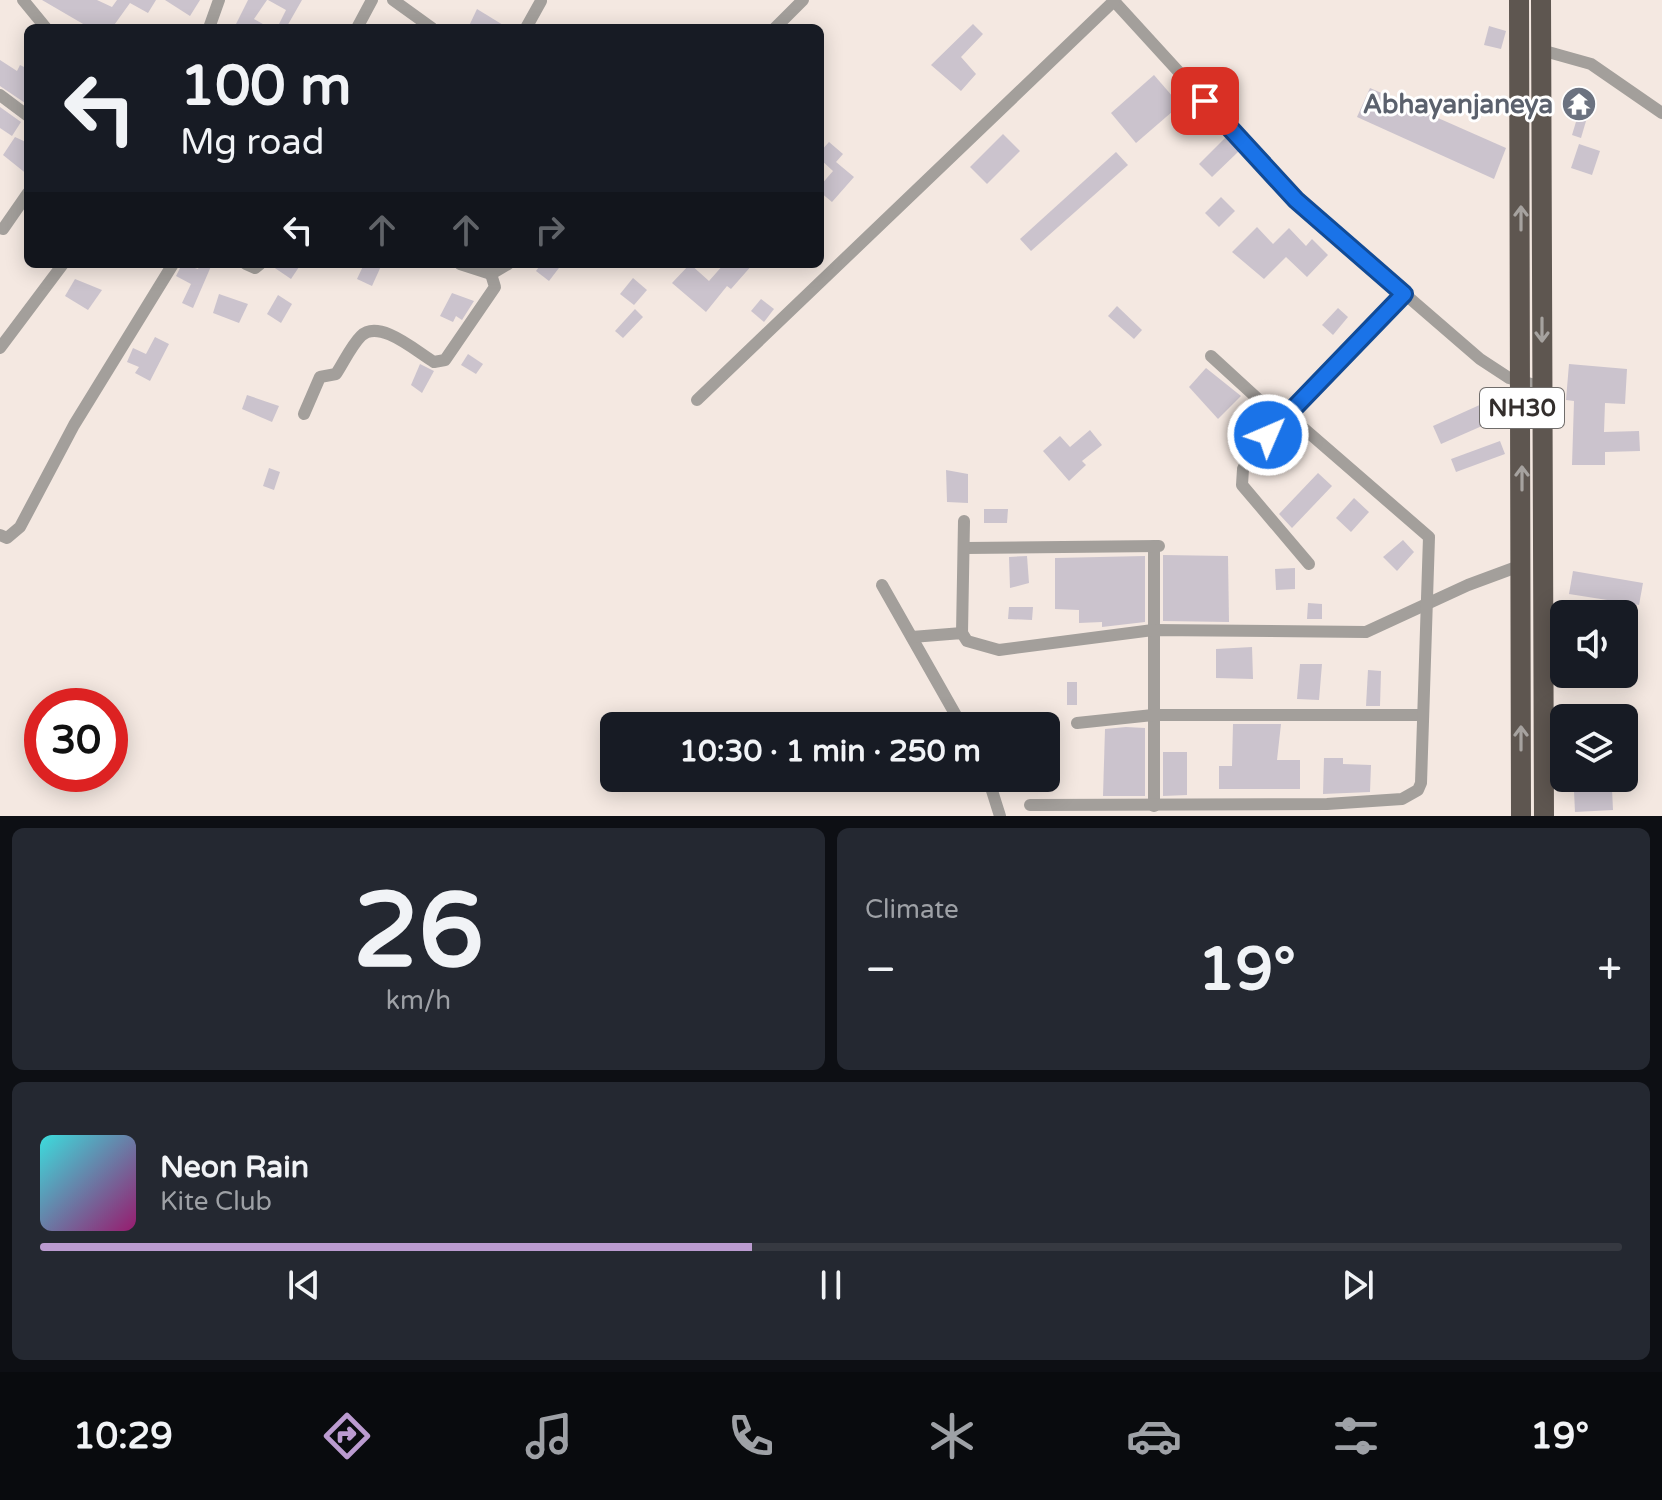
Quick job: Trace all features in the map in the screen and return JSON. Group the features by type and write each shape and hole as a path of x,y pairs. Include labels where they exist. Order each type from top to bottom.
{"highway":[{"name":"NH30","path":"1519,0 1544,816"},
{"name":"NH30","path":"1521,816 1522,565 1532,385 1541,0"}],"street":[{"path":"23,0 43,24"},
{"path":"210,24 219,0"},
{"path":"359,24 372,0"},
{"path":"393,0 426,24"},
{"path":"779,24 803,0"},
{"path":"528,24 541,1"},
{"path":"697,400 1113,1 1296,200 1480,359 1532,385"},
{"path":"1541,50 1591,64 1662,113"},
{"path":"0,95 24,113"},
{"path":"3,229 24,199"},
{"path":"0,348 60,268"},
{"path":"0,535 7,538 20,527 74,425 171,268"},
{"path":"472,268 491,274 501,268"},
{"path":"304,414 320,377 336,374 361,337 370,330 381,330 434,362 445,360 495,287 491,274"},
{"path":"1309,564 1242,485 1243,469 1253,449 1404,294"},
{"path":"1030,805 1327,804 1402,799 1418,790 1421,783 1429,537 1301,426 1282,421 1211,356"},
{"path":"964,521 966,548 962,633 967,641 999,650 1153,630 1366,632 1468,585 1522,565"},
{"path":"966,548 1158,546 1153,630 1154,806"},
{"path":"882,585 954,712"},
{"path":"912,637 962,633"},
{"path":"1077,723 1153,715 1421,715"},
{"path":"992,792 1000,816"}],"building":[{"path":"42,0 97,0 112,7 117,0 156,0 148,13 130,3 115,24 83,24"},
{"path":"165,0 200,0 190,16"},
{"path":"248,0 267,0 254,19 263,24 236,24"},
{"path":"268,0 302,0 288,24 279,24 286,10"},
{"path":"477,9 501,24 470,24"},
{"path":"973,24 983,34 961,57 976,74 961,91 931,65"},
{"path":"1489,26 1506,31 1501,49 1484,45"},
{"path":"0,60 17,71 20,65 24,67 24,102 0,86"},
{"path":"1154,75 1180,105 1136,143 1111,113"},
{"path":"1370,88 1506,148 1494,179 1357,117"},
{"path":"1582,102 1591,104 1581,138 1572,135"},
{"path":"0,107 21,122 12,136 0,128"},
{"path":"1003,134 1020,151 987,184 970,167"},
{"path":"15,137 24,141 24,172 3,155"},
{"path":"1226,137 1239,151 1212,177 1199,164"},
{"path":"829,142 843,154 836,162 854,177 832,202 824,195 824,181 833,171 824,163 824,148"},
{"path":"1579,144 1600,151 1592,175 1571,168"},
{"path":"1116,152 1128,165 1031,251 1020,239"},
{"path":"1221,197 1235,211 1219,227 1205,213"},
{"path":"1257,227 1273,244 1289,228 1306,246 1312,239 1328,255 1307,277 1286,257 1264,279 1232,252"},
{"path":"180,268 210,268 193,308 182,303 191,284 176,276"},
{"path":"275,268 298,268 291,279"},
{"path":"362,268 380,268 372,286 357,279"},
{"path":"538,268 559,268 549,281 536,271"},
{"path":"686,268 694,268 709,281 720,268 749,268 731,289 727,286 706,312 672,283"},
{"path":"633,278 647,290 634,305 620,294"},
{"path":"75,279 102,290 88,310 65,296"},
{"path":"452,293 474,301 462,320 456,316 453,322 440,316"},
{"path":"219,294 248,304 239,323 213,313"},
{"path":"278,295 292,304 281,323 267,314"},
{"path":"761,299 774,309 764,322 751,311"},
{"path":"1117,306 1142,330 1134,339 1108,316"},
{"path":"1338,308 1348,317 1333,335 1322,325"},
{"path":"635,309 643,317 623,338 615,331"},
{"path":"155,337 169,344 150,381 135,373 139,367 127,362 133,348 146,354"},
{"path":"468,354 483,364 476,374 461,365"},
{"path":"420,364 434,371 422,393 411,385"},
{"path":"1569,364 1627,369 1625,404 1605,403 1604,432 1639,431 1640,451 1605,452 1605,465 1572,465 1574,401 1566,400"},
{"path":"1206,368 1241,396 1218,419 1189,387"},
{"path":"1504,394 1507,415 1441,444 1433,426"},
{"path":"247,395 279,406 272,422 242,409"},
{"path":"1090,430 1102,445 1082,461 1086,465 1069,481 1043,451 1060,436 1070,447"},
{"path":"1500,441 1505,454 1456,472 1451,459"},
{"path":"269,468 280,472 274,490 263,486"},
{"path":"946,470 968,474 968,503 947,502"},
{"path":"1318,473 1332,486 1292,528 1279,514"},
{"path":"1354,498 1369,512 1351,532 1336,518"},
{"path":"984,509 1008,509 1007,523 984,523"},
{"path":"1403,540 1414,552 1397,571 1383,557"},
{"path":"1163,555 1228,556 1229,622 1163,621"},
{"path":"1027,556 1029,583 1010,588 1009,557"},
{"path":"1145,556 1145,622 1102,627 1102,622 1079,623 1079,610 1055,609 1055,558"},
{"path":"1295,568 1295,589 1276,590 1275,569"},
{"path":"1573,571 1643,583 1639,605 1638,600 1607,600 1569,594"},
{"path":"1308,603 1322,604 1322,619 1307,619"},
{"path":"1009,607 1033,607 1032,620 1008,619"},
{"path":"1252,647 1253,679 1216,678 1216,649"},
{"path":"1300,664 1322,664 1319,700 1297,699"},
{"path":"1368,670 1381,671 1380,706 1366,706"},
{"path":"1067,682 1077,682 1077,705 1067,705"},
{"path":"1233,724 1281,724 1277,760 1300,760 1300,789 1219,789 1219,766 1232,766"},
{"path":"1145,728 1145,796 1103,796 1105,729"},
{"path":"1163,752 1187,752 1187,795 1163,796"},
{"path":"1324,758 1343,758 1343,764 1371,765 1370,792 1323,794"},
{"path":"1574,792 1612,792 1613,810 1575,812"}],"place":[{"name":"Abhayanjaneya","path":"1579,104"}],"route":[{"path":"1205,101 1296,200 1404,294 1268,435"}]}
